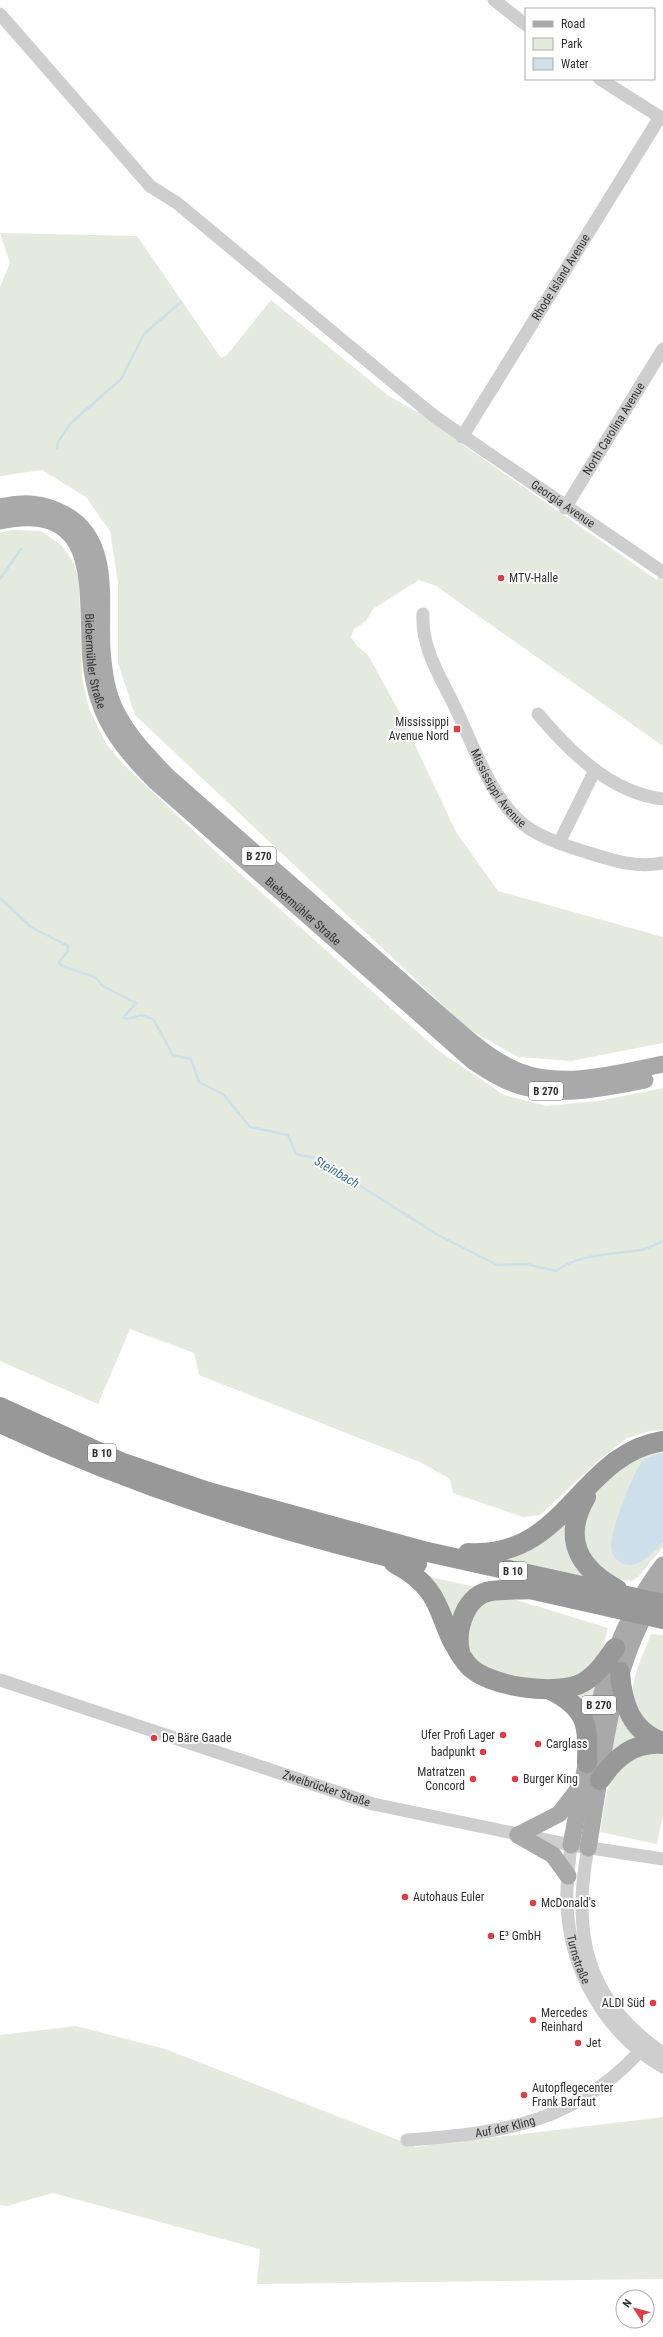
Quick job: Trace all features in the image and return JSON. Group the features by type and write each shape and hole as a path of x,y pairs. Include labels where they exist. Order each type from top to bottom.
{"highway":[{"name":"B 10","path":"0,1407 130,1465 208,1492 423,1551 601,1593 663,1619"},
{"name":"B 10","path":"0,1423 66,1454 178,1497 376,1554 532,1589 601,1593"},
{"path":"423,1551 481,1554 522,1544 549,1527 596,1480 625,1454 639,1446 663,1441"},
{"path":"596,1480 577,1513 573,1533 577,1550 584,1563 598,1578 601,1593 663,1604"},
{"path":"376,1554 401,1567 431,1591 460,1654 468,1665 485,1677 551,1690 567,1688 584,1682 598,1670 615,1648"},
{"path":"460,1654 458,1643 460,1627 465,1613 479,1596 490,1591 532,1589"},
{"path":"620,1672 622,1693 635,1725 646,1735 663,1743"},
{"path":"551,1690 570,1701 582,1714 586,1724 590,1775 636,1746 663,1743"}],"main road":[{"name":"B 270","path":"0,507 20,503 37,503 51,507 72,518 90,538 98,558 101,579 104,673 117,712 134,741 168,777 462,1034 494,1059 519,1071 541,1077 587,1078 663,1064"},
{"name":"Biebermühler Straße","path":"0,521 20,516 46,519 64,529 78,545 86,565 89,593 91,662 99,700 112,730 134,760 155,782 474,1062 514,1084 544,1091 586,1090 663,1076"},
{"name":"B 270","path":"580,1847 600,1702 615,1648 635,1606 663,1565"},
{"name":"B 270","path":"590,1775 620,1672 641,1619 663,1585"},
{"path":"518,1834 559,1814 590,1775"},
{"path":"518,1834 553,1854 568,1876"}],"street":[{"path":"494,0 525,24"},
{"name":"Georgia Avenue","path":"0,14 150,186 177,203 434,417 565,508 663,572"},
{"path":"602,80 662,118"},
{"name":"Rhode Island Avenue","path":"462,437 662,118"},
{"name":"North Carolina Avenue","path":"565,508 663,350"},
{"name":"Mississippi Avenue","path":"423,614 423,625 429,652 500,799 522,824 543,837 559,843 630,864 663,863"},
{"path":"538,714 564,743 595,770 632,791 663,799"},
{"path":"559,843 595,770"},
{"name":"Zweibrücker Straße","path":"0,1680 373,1804 580,1847 663,1858"},
{"name":"Turnstraße","path":"580,1847 568,1876 566,1904 570,1929 580,1969 602,2011 615,2028 644,2047 663,2053"},
{"name":"Turnstraße","path":"580,1847 582,1929 588,1958 600,1986 612,2005 644,2047 663,2067"},
{"name":"Auf der Kling","path":"407,2140 486,2131 550,2116 573,2106 613,2079 644,2047"}],"green space":[{"path":"0,233 137,236 221,358 227,355 271,300 389,396 417,412 424,400 460,426 456,440 657,580 663,564 663,746 436,586 419,580 373,609 366,621 354,629 351,637 357,646 368,655 400,713 456,832 498,891 663,937 663,1043 571,1061 518,1057 467,1028 135,715 118,663 118,583 110,531 86,497 42,470 0,476 0,287 10,263"},
{"path":"11,530 41,531 61,545 72,560 79,579 82,678 89,709 106,744 126,767 217,853 439,1051 504,1095 546,1106 598,1101 663,1088 663,1430 650,1431 627,1438 599,1460 540,1515 523,1517 453,1493 450,1479 420,1462 199,1375 194,1353 130,1329 98,1404 0,1361 0,533"},
{"path":"663,1449 663,1547 639,1576 632,1581 613,1578 592,1564 579,1522 589,1500 617,1467"},
{"path":"572,1512 591,1579 499,1558"},
{"path":"426,1576 484,1589 456,1622"},
{"path":"496,1598 510,1598 608,1628 602,1652 590,1669 561,1684 495,1672 474,1659 465,1646 465,1626 477,1607"},
{"path":"651,1634 663,1635 663,1733 639,1718 634,1708 632,1698 635,1676"},
{"path":"601,1675 589,1723 576,1697"},
{"path":"619,1703 638,1736 609,1759"},
{"path":"663,1751 663,1815 657,1844 600,1832 610,1780 614,1770 620,1762 626,1757 633,1755"},
{"path":"76,2026 165,2049 416,2147 663,2117 663,2279 257,2284 260,2249 53,2193 7,2206 0,2205 0,2035"}],"water":[{"path":"660,1453 663,1454 663,1542 654,1552 642,1561 630,1565 623,1564 616,1559 611,1548 612,1537 618,1514 633,1478 643,1460"}],"waterway":[{"path":"57,449 58,442 71,423 121,379 144,334 181,302"},
{"path":"0,579 21,549"},
{"name":"Steinbach","path":"0,898 31,927 68,946 68,951 59,962 62,966 95,977 103,986 136,1003 123,1018 128,1019 141,1015 153,1019 173,1055 191,1059 199,1082 223,1094 250,1127 288,1135 296,1154 318,1159 438,1235 497,1265 526,1264 556,1271 575,1261 596,1256 649,1248 663,1241"}],"place":[{"name":"MTV-Halle","path":"501,578"},
{"name":"Mississippi Avenue Nord","path":"457,729"},
{"name":"Ufer Profi Lager","path":"503,1735"},
{"name":"De Bäre Gaade","path":"154,1738"},
{"name":"Carglass","path":"538,1744"},
{"name":"badpunkt","path":"483,1752"},
{"name":"Matratzen Concord","path":"473,1779"},
{"name":"Burger King","path":"515,1779"},
{"name":"Autohaus Euler","path":"405,1897"},
{"name":"McDonald's","path":"533,1903"},
{"name":"E³ GmbH","path":"491,1936"},
{"name":"ALDI Süd","path":"653,2003"},
{"name":"Mercedes Reinhard","path":"533,2020"},
{"name":"Jet","path":"578,2043"},
{"name":"Autopflegecenter Frank Barfaut","path":"524,2095"}]}
